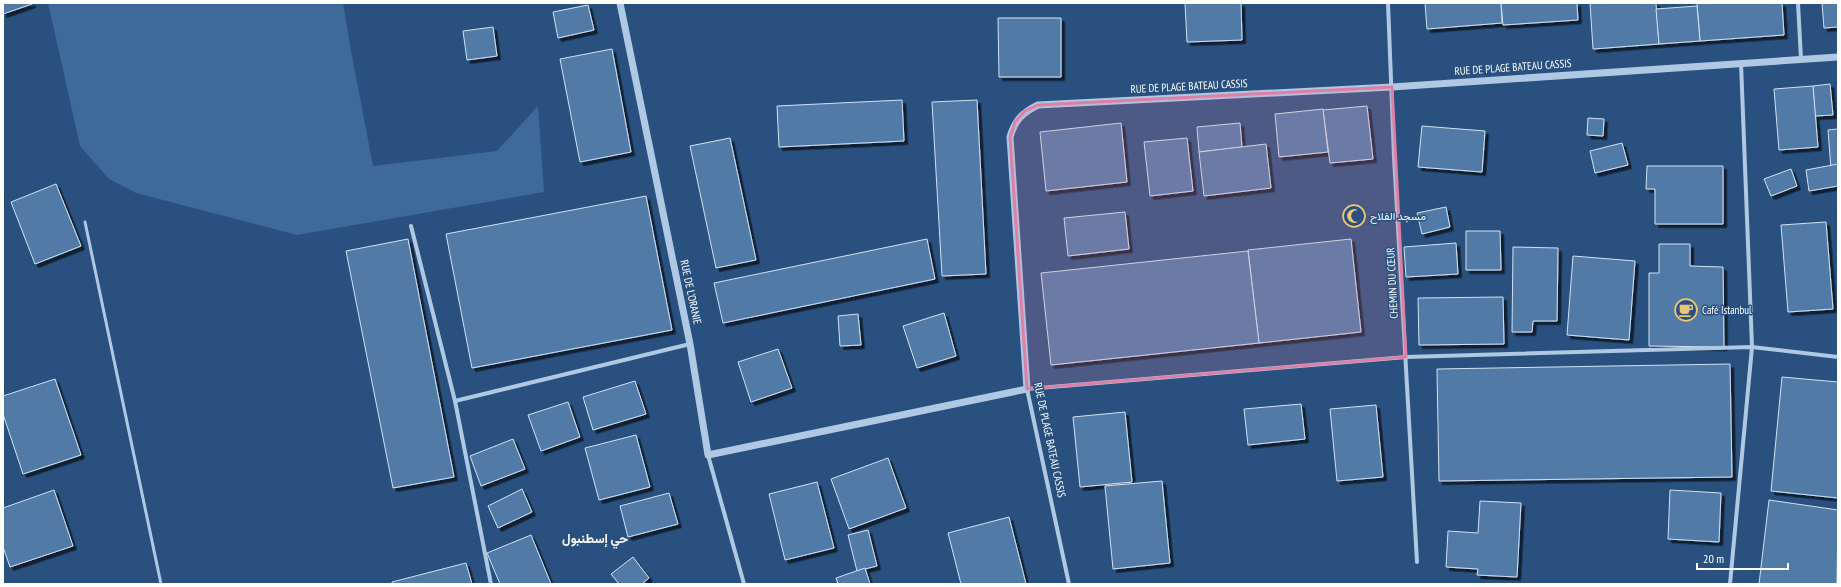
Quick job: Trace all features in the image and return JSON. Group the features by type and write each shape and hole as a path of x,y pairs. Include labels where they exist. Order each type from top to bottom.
{"street":[{"name":"RUE DE L'ORANIE","path":"620,3 690,344 708,455 744,584"},
{"name":"CHEMIN DU CŒUR","path":"1388,3 1417,562"},
{"path":"1798,3 1802,59"},
{"name":"RUE DE PLAGE BATEAU CASSIS","path":"1069,584 1027,389 1010,137 1015,122 1025,111 1038,105 1392,86 1838,57"},
{"path":"1730,584 1752,347 1741,63"},
{"path":"411,226 455,401 491,584"},
{"path":"455,401 690,344"},
{"path":"708,455 1027,389 1406,356 1752,347 1838,357"}],"lane":[{"path":"85,222 161,584"}],"highlighted area":[{"path":"1392,87 1406,357 1027,389 1010,137 1015,122 1025,111 1038,105"}],"shaded area":[{"path":"48,3 343,3 373,166 497,151 538,106 544,192 297,235 136,193 109,179 80,146"}],"building":[{"path":"3,3 32,3 32,4 3,14"},
{"path":"1185,3 1241,3 1242,40 1187,42"},
{"path":"1425,3 1501,3 1502,23 1427,29"},
{"path":"1501,3 1577,3 1578,20 1503,25"},
{"path":"1590,3 1656,3 1659,44 1593,49"},
{"path":"1697,3 1782,3 1784,35 1700,41"},
{"path":"1822,3 1838,3 1838,27 1824,28"},
{"path":"588,5 594,30 558,38 553,12"},
{"path":"1697,6 1700,41 1659,44 1656,9"},
{"path":"998,18 1061,18 1061,77 999,77"},
{"path":"493,27 497,56 467,60 463,31"},
{"path":"612,49 631,152 580,162 560,59"},
{"path":"1830,84 1833,115 1815,116 1813,86"},
{"path":"1813,86 1818,147 1779,150 1774,89"},
{"path":"902,100 904,141 779,147 777,106"},
{"path":"977,100 986,274 942,276 932,102"},
{"path":"1367,106 1373,159 1330,163 1323,110"},
{"path":"1323,109 1328,152 1279,157 1275,114"},
{"path":"1588,118 1604,119 1603,136 1587,135"},
{"path":"1121,123 1127,182 1046,191 1040,132"},
{"path":"1240,123 1242,147 1199,152 1197,127"},
{"path":"1422,126 1485,131 1482,172 1418,167"},
{"path":"1838,129 1838,169 1831,169 1828,130"},
{"path":"730,138 756,260 716,268 690,146"},
{"path":"1187,138 1193,191 1150,196 1144,142"},
{"path":"1622,143 1628,165 1595,173 1590,151"},
{"path":"1266,144 1271,188 1204,196 1199,152"},
{"path":"1838,164 1838,186 1809,191 1806,170"},
{"path":"1647,166 1723,166 1723,224 1655,224 1655,189 1646,189"},
{"path":"1791,169 1797,186 1771,196 1764,179"},
{"path":"56,184 81,246 35,264 11,202"},
{"path":"646,196 672,330 472,368 446,234"},
{"path":"1446,207 1450,227 1422,234 1417,213"},
{"path":"1125,212 1129,249 1068,256 1064,218"},
{"path":"1826,222 1833,309 1788,312 1781,225"},
{"path":"1466,231 1500,231 1501,270 1466,270"},
{"path":"408,239 454,477 393,488 346,251"},
{"path":"927,239 935,279 723,323 714,283"},
{"path":"1351,239 1361,332 1259,343 1248,250"},
{"path":"1456,243 1458,274 1406,277 1404,247"},
{"name":"Café Istanbul","path":"1659,244 1690,244 1690,266 1723,267 1724,347 1649,346 1649,273 1659,273"},
{"path":"1513,247 1558,248 1557,321 1533,321 1532,332 1512,332"},
{"path":"1248,251 1259,343 1051,365 1041,273"},
{"path":"1573,256 1635,261 1629,340 1567,335"},
{"path":"1503,297 1504,344 1419,345 1418,298"},
{"path":"944,313 956,356 917,368 903,326"},
{"path":"858,314 861,345 840,346 838,316"},
{"path":"778,349 792,388 751,402 738,362"},
{"path":"1730,364 1732,477 1439,481 1437,369"},
{"path":"1782,377 1838,382 1838,498 1771,491"},
{"path":"55,379 81,455 23,474 3,414 3,396"},
{"path":"635,381 646,414 593,430 583,397"},
{"path":"568,402 580,437 541,451 528,415"},
{"path":"1301,404 1305,439 1248,445 1244,409"},
{"path":"1376,405 1383,477 1337,481 1330,409"},
{"path":"1125,412 1132,482 1080,487 1073,417"},
{"path":"636,435 650,487 599,500 585,448"},
{"path":"513,439 525,469 481,486 470,456"},
{"path":"888,458 906,508 849,529 831,479"},
{"path":"1162,481 1170,563 1113,569 1105,486"},
{"path":"817,482 834,548 785,560 769,494"},
{"path":"522,489 532,512 498,528 488,506"},
{"path":"54,490 73,546 10,567 3,547 3,508"},
{"path":"1670,490 1721,493 1719,542 1668,539"},
{"path":"669,493 678,524 628,537 620,506"},
{"path":"1769,500 1838,510 1837,584 1759,584"},
{"path":"1480,501 1521,503 1517,577 1477,575 1478,569 1446,567 1448,531 1478,533"},
{"path":"1009,517 1026,584 961,584 948,533"},
{"path":"868,530 877,566 857,571 848,535"},
{"path":"531,535 551,584 500,584 487,553"},
{"path":"633,557 649,578 642,584 619,584 611,574"},
{"path":"466,563 472,584 392,584 392,582"},
{"path":"865,568 870,584 838,584 836,578"}],"place":[{"name":"مسجد الفلاح","path":"1354,216"},
{"name":"Café Istanbul","path":"1686,310"}],"district":[{"name":"حي إسطنبول","path":"595,538"}]}
